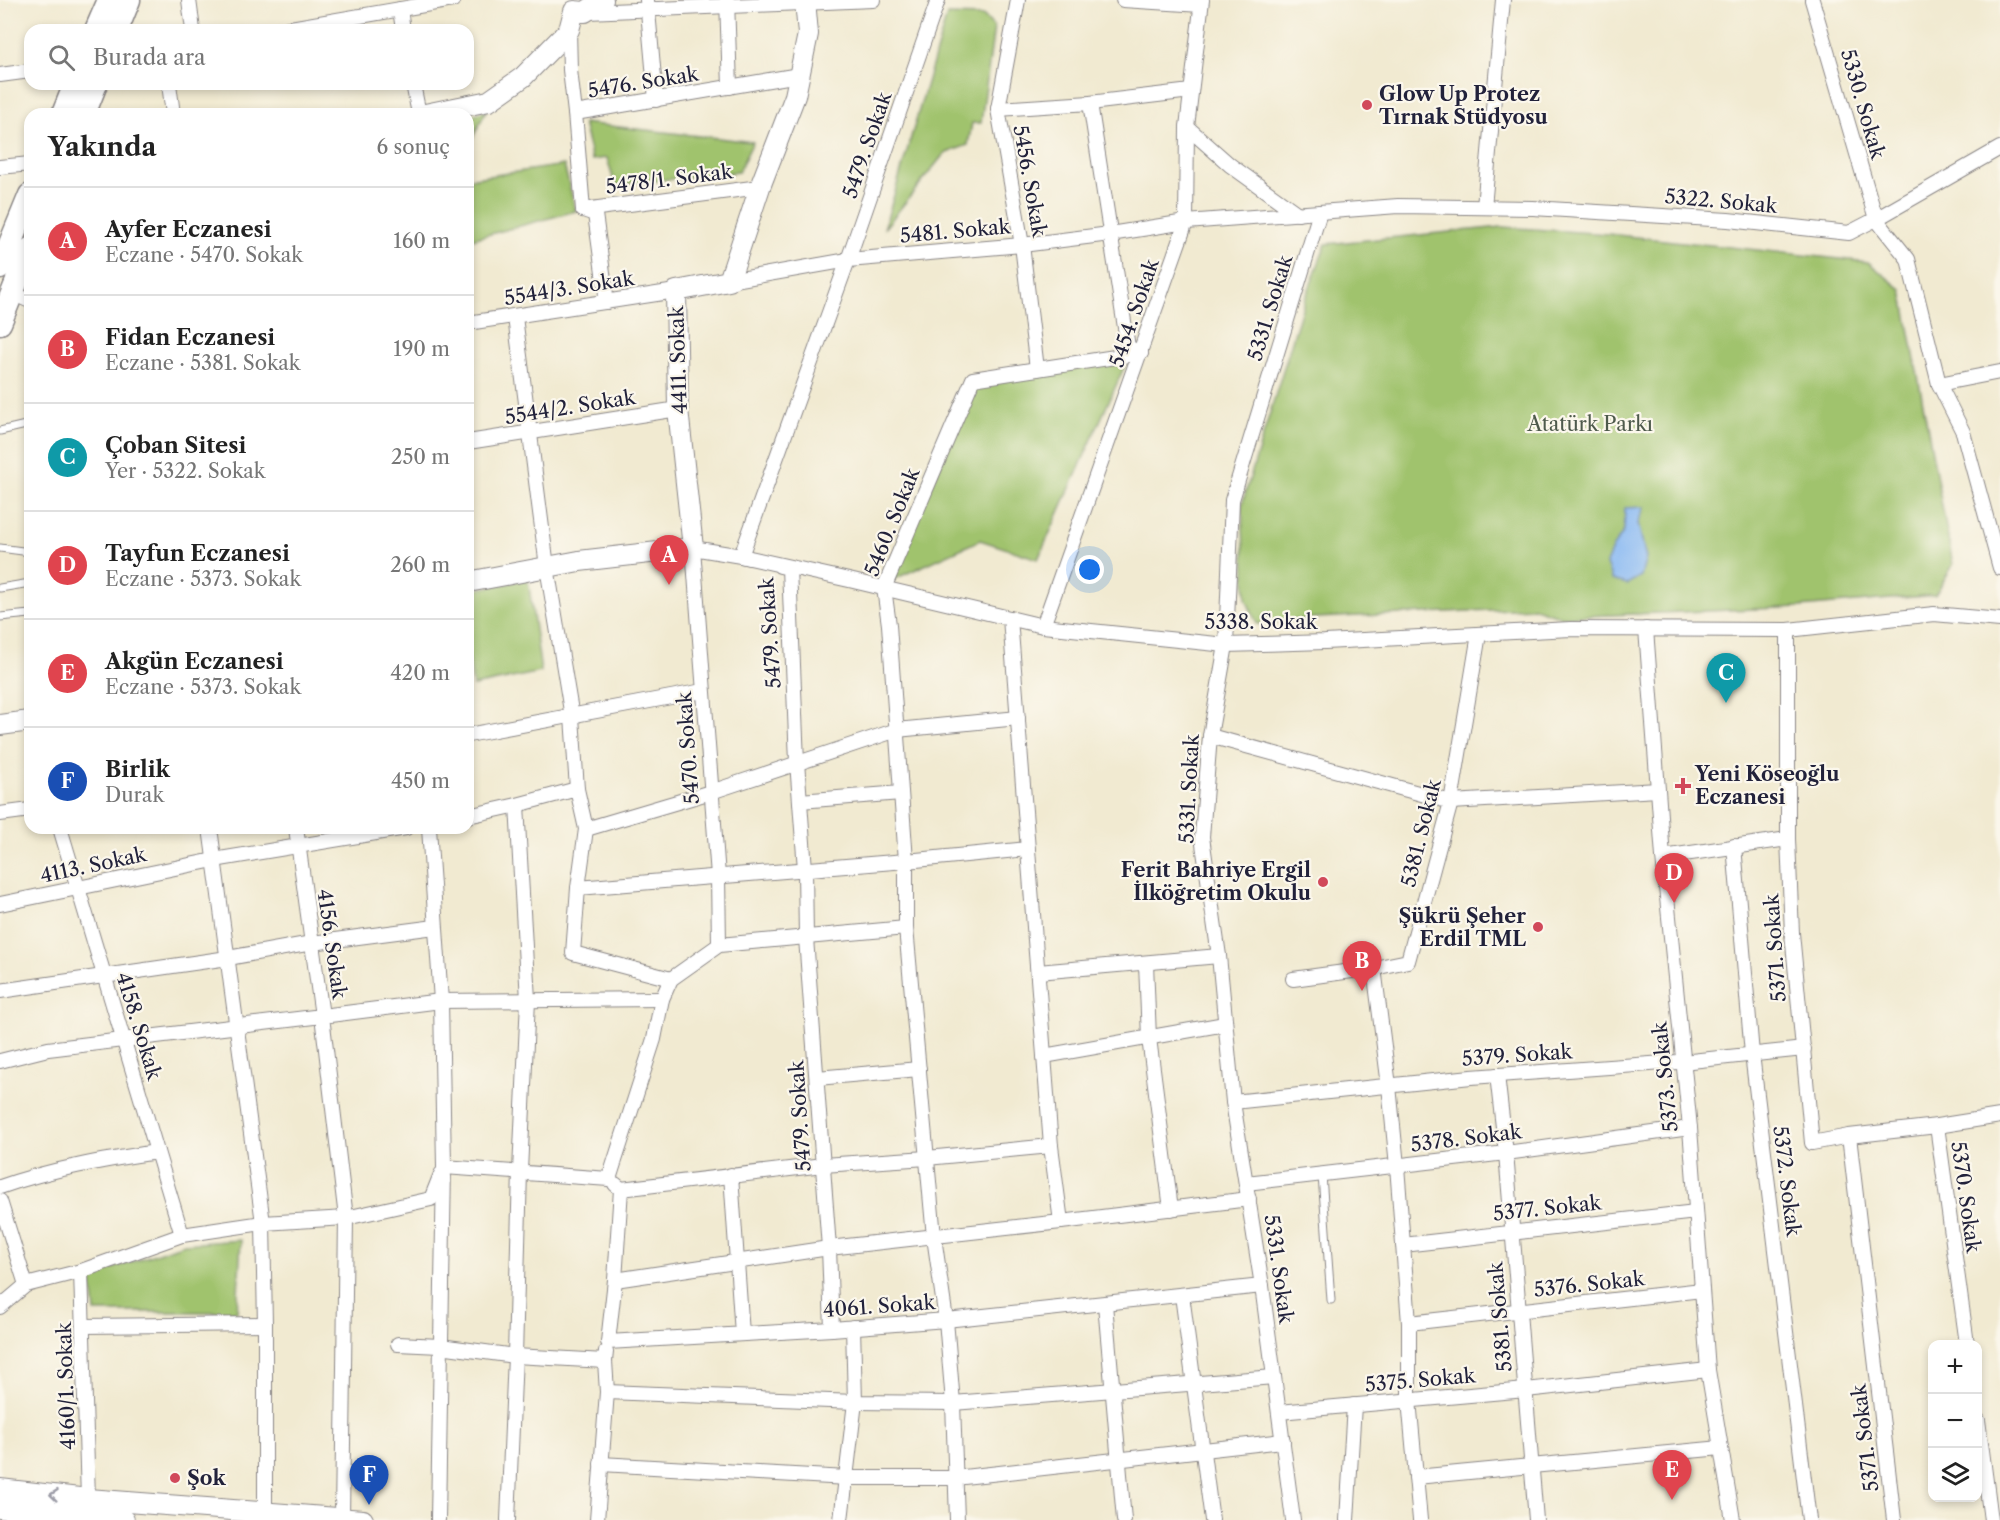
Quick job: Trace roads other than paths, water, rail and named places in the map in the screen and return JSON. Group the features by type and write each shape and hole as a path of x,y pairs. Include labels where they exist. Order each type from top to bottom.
{"main road":[{"path":"99,24 109,0"},
{"path":"119,24 129,0"},
{"path":"65,108 73,90"},
{"path":"86,108 94,90"},
{"path":"0,268 8,228 24,204"},
{"path":"0,323 21,297 24,281"}],"street":[{"path":"189,0 192,24"},
{"path":"304,24 379,6 400,9 453,0"},
{"path":"578,8 603,0"},
{"path":"578,8 873,0"},
{"name":"5479. Sokak","path":"832,1329 829,1248 806,938 805,869 797,762 789,568 741,556 848,260 938,0"},
{"name":"5456. Sokak","path":"1018,0 998,109 1022,245 1037,369"},
{"path":"1124,0 1202,2"},
{"path":"1484,207 1503,0"},
{"name":"5330. Sokak","path":"1812,0 1876,219"},
{"path":"729,281 760,187 795,96 808,34 805,2"},
{"name":"5454. Sokak","path":"1043,626 1186,222 1187,127 1202,2"},
{"path":"727,4 730,87"},
{"path":"647,5 656,100"},
{"path":"454,108 489,101 523,77 569,30 578,8"},
{"path":"400,9 402,24"},
{"name":"5476. Sokak","path":"569,30 570,70 575,113 799,75"},
{"path":"0,75 24,72"},
{"path":"170,90 172,108"},
{"path":"414,90 418,108"},
{"path":"998,109 1090,104 1191,90"},
{"path":"1090,104 1128,347 1141,353"},
{"path":"575,113 583,210 595,214 607,302"},
{"path":"1187,127 1230,165 1298,214"},
{"name":"5322. Sokak","path":"1186,222 1398,206 1484,207 1728,220 1849,233 2000,148"},
{"path":"0,167 24,165"},
{"name":"5478/1. Sokak","path":"583,210 760,187"},
{"name":"5331. Sokak","path":"1293,1520 1262,1286 1233,1102 1219,957 1202,837 1210,736 1227,645 1232,500 1320,213"},
{"path":"1876,219 1908,259 1939,384 1963,432 2000,568"},
{"name":"5481. Sokak","path":"729,281 848,260 1022,245 1186,222"},
{"name":"4411. Sokak","path":"693,548 678,409 676,291 729,281"},
{"name":"5544/3. Sokak","path":"474,322 676,291"},
{"path":"515,317 548,567 572,717 577,789 586,829 578,888 573,953 671,979"},
{"name":"5460. Sokak","path":"957,1520 953,1404 946,1320 934,1237 906,928 906,861 889,625 884,588 973,379 1141,353"},
{"path":"1939,384 2000,372"},
{"name":"5544/2. Sokak","path":"474,441 678,409"},
{"path":"474,581 579,561 693,548 741,556"},
{"name":"5470. Sokak","path":"693,548 718,876 719,945"},
{"name":"5338. Sokak","path":"741,556 1043,626 1227,645 1479,634"},
{"path":"1479,634 1571,629 1788,630 1934,614 2000,620"},
{"path":"1010,618 1051,1146 1061,1222"},
{"name":"5373. Sokak","path":"1646,629 1663,857 1690,1128 1708,1370 1732,1520"},
{"name":"5371. Sokak","path":"1788,630 1788,839 1792,933 1812,1143 2000,1116"},
{"name":"5381. Sokak","path":"1293,979 1408,962 1451,802 1479,634"},
{"path":"474,734 703,691"},
{"path":"586,829 711,792 897,730 1018,718"},
{"path":"0,725 24,722"},
{"path":"1210,736 1451,802 1658,790"},
{"path":"474,815 577,789"},
{"path":"800,801 901,793"},
{"path":"508,1520 528,1000 518,805"},
{"path":"0,814 24,811"},
{"name":"4158. Sokak","path":"62,834 182,1235"},
{"path":"211,834 263,1223 265,1513"},
{"name":"4156. Sokak","path":"0,1061 48,1049 322,1016 297,834"},
{"name":"4113. Sokak","path":"0,904 214,860 372,834"},
{"path":"429,834 441,1001 444,1167 438,1520"},
{"path":"1663,857 1788,839"},
{"name":"5372. Sokak","path":"1734,846 1752,1054 1809,1520"},
{"path":"578,888 1028,849"},
{"path":"0,991 228,958 312,943 435,927"},
{"path":"609,1179 654,1040 662,999 671,979 719,945 906,928"},
{"path":"1038,972 1219,957"},
{"path":"1146,963 1149,1038 1171,1209"},
{"path":"1374,968 1397,1166 1409,1323 1409,1400 1420,1520"},
{"path":"342,1518 346,1218 322,1016 441,1001 662,999"},
{"path":"1044,1056 1225,1024"},
{"name":"5379. Sokak","path":"1233,1102 1497,1075 1683,1062 1804,1049"},
{"path":"817,1078 919,1069"},
{"name":"5381. Sokak","path":"1497,1075 1506,1153 1536,1520"},
{"name":"5370. Sokak","path":"1937,1126 1966,1340"},
{"name":"5378. Sokak","path":"1246,1183 1506,1153 1690,1128"},
{"name":"5371. Sokak","path":"1849,1136 1894,1520"},
{"path":"444,1167 609,1179 621,1189 823,1164 927,1158 1051,1146"},
{"path":"0,1187 30,1176 157,1152"},
{"path":"0,1307 26,1286 81,1271 182,1235 263,1223 346,1218 431,1199 444,1167"},
{"path":"731,1175 742,1334"},
{"path":"597,1520 607,1392 605,1361 615,1280 621,1189"},
{"path":"615,1280 829,1248 1249,1199"},
{"path":"0,1201 26,1286"},
{"name":"5377. Sokak","path":"1403,1245 1696,1212"},
{"name":"4160/1. Sokak","path":"81,1271 88,1512"},
{"name":"4061. Sokak","path":"608,1342 946,1320 1262,1286"},
{"name":"5376. Sokak","path":"1409,1323 1702,1290"},
{"path":"1182,1295 1212,1520"},
{"path":"1105,1304 1124,1520"},
{"path":"84,1326 265,1324"},
{"path":"841,1520 855,1402 853,1326"},
{"path":"398,1344 440,1346 515,1356 605,1361"},
{"name":"5375. Sokak","path":"1279,1412 1526,1390 1708,1370"},
{"path":"607,1392 953,1404 1274,1377"},
{"path":"1347,1520 1354,1405"},
{"path":"601,1464 847,1478 955,1478 1283,1441"},
{"path":"1416,1477 1721,1448"},
{"path":"1981,1448 1991,1520"},
{"path":"0,1489 124,1520"},
{"path":"0,1509 265,1513 363,1520"}],"lane":[{"path":"0,431 24,425"},
{"path":"0,548 24,551"},
{"path":"0,588 24,584"},
{"path":"0,617 24,615"},
{"path":"1322,1175 1331,1300"}],"water":[{"path":"1644,507 1638,523 1646,558 1641,576 1627,584 1612,580 1606,564 1613,547 1624,531 1625,508"}],"place":[{"name":"Glow Up Protez Tırnak Stüdyosu","path":"1367,105"},
{"name":"Ayfer Eczanesi","path":"669,585"},
{"name":"Çoban Sitesi","path":"1726,703"},
{"name":"Yeni Köseoğlu Eczanesi","path":"1683,786"},
{"name":"Ferit Bahriye Ergil İlköğretim Okulu","path":"1323,882"},
{"name":"Tayfun Eczanesi","path":"1674,903"},
{"name":"Şükrü Şeher Erdil TML","path":"1538,927"},
{"name":"Fidan Eczanesi","path":"1362,991"},
{"name":"Şok","path":"175,1478"},
{"name":"Akgün Eczanesi","path":"1672,1500"},
{"name":"Birlik","path":"369,1505"}],"park label":[{"name":"Atatürk Parkı","path":"1590,424"}]}
